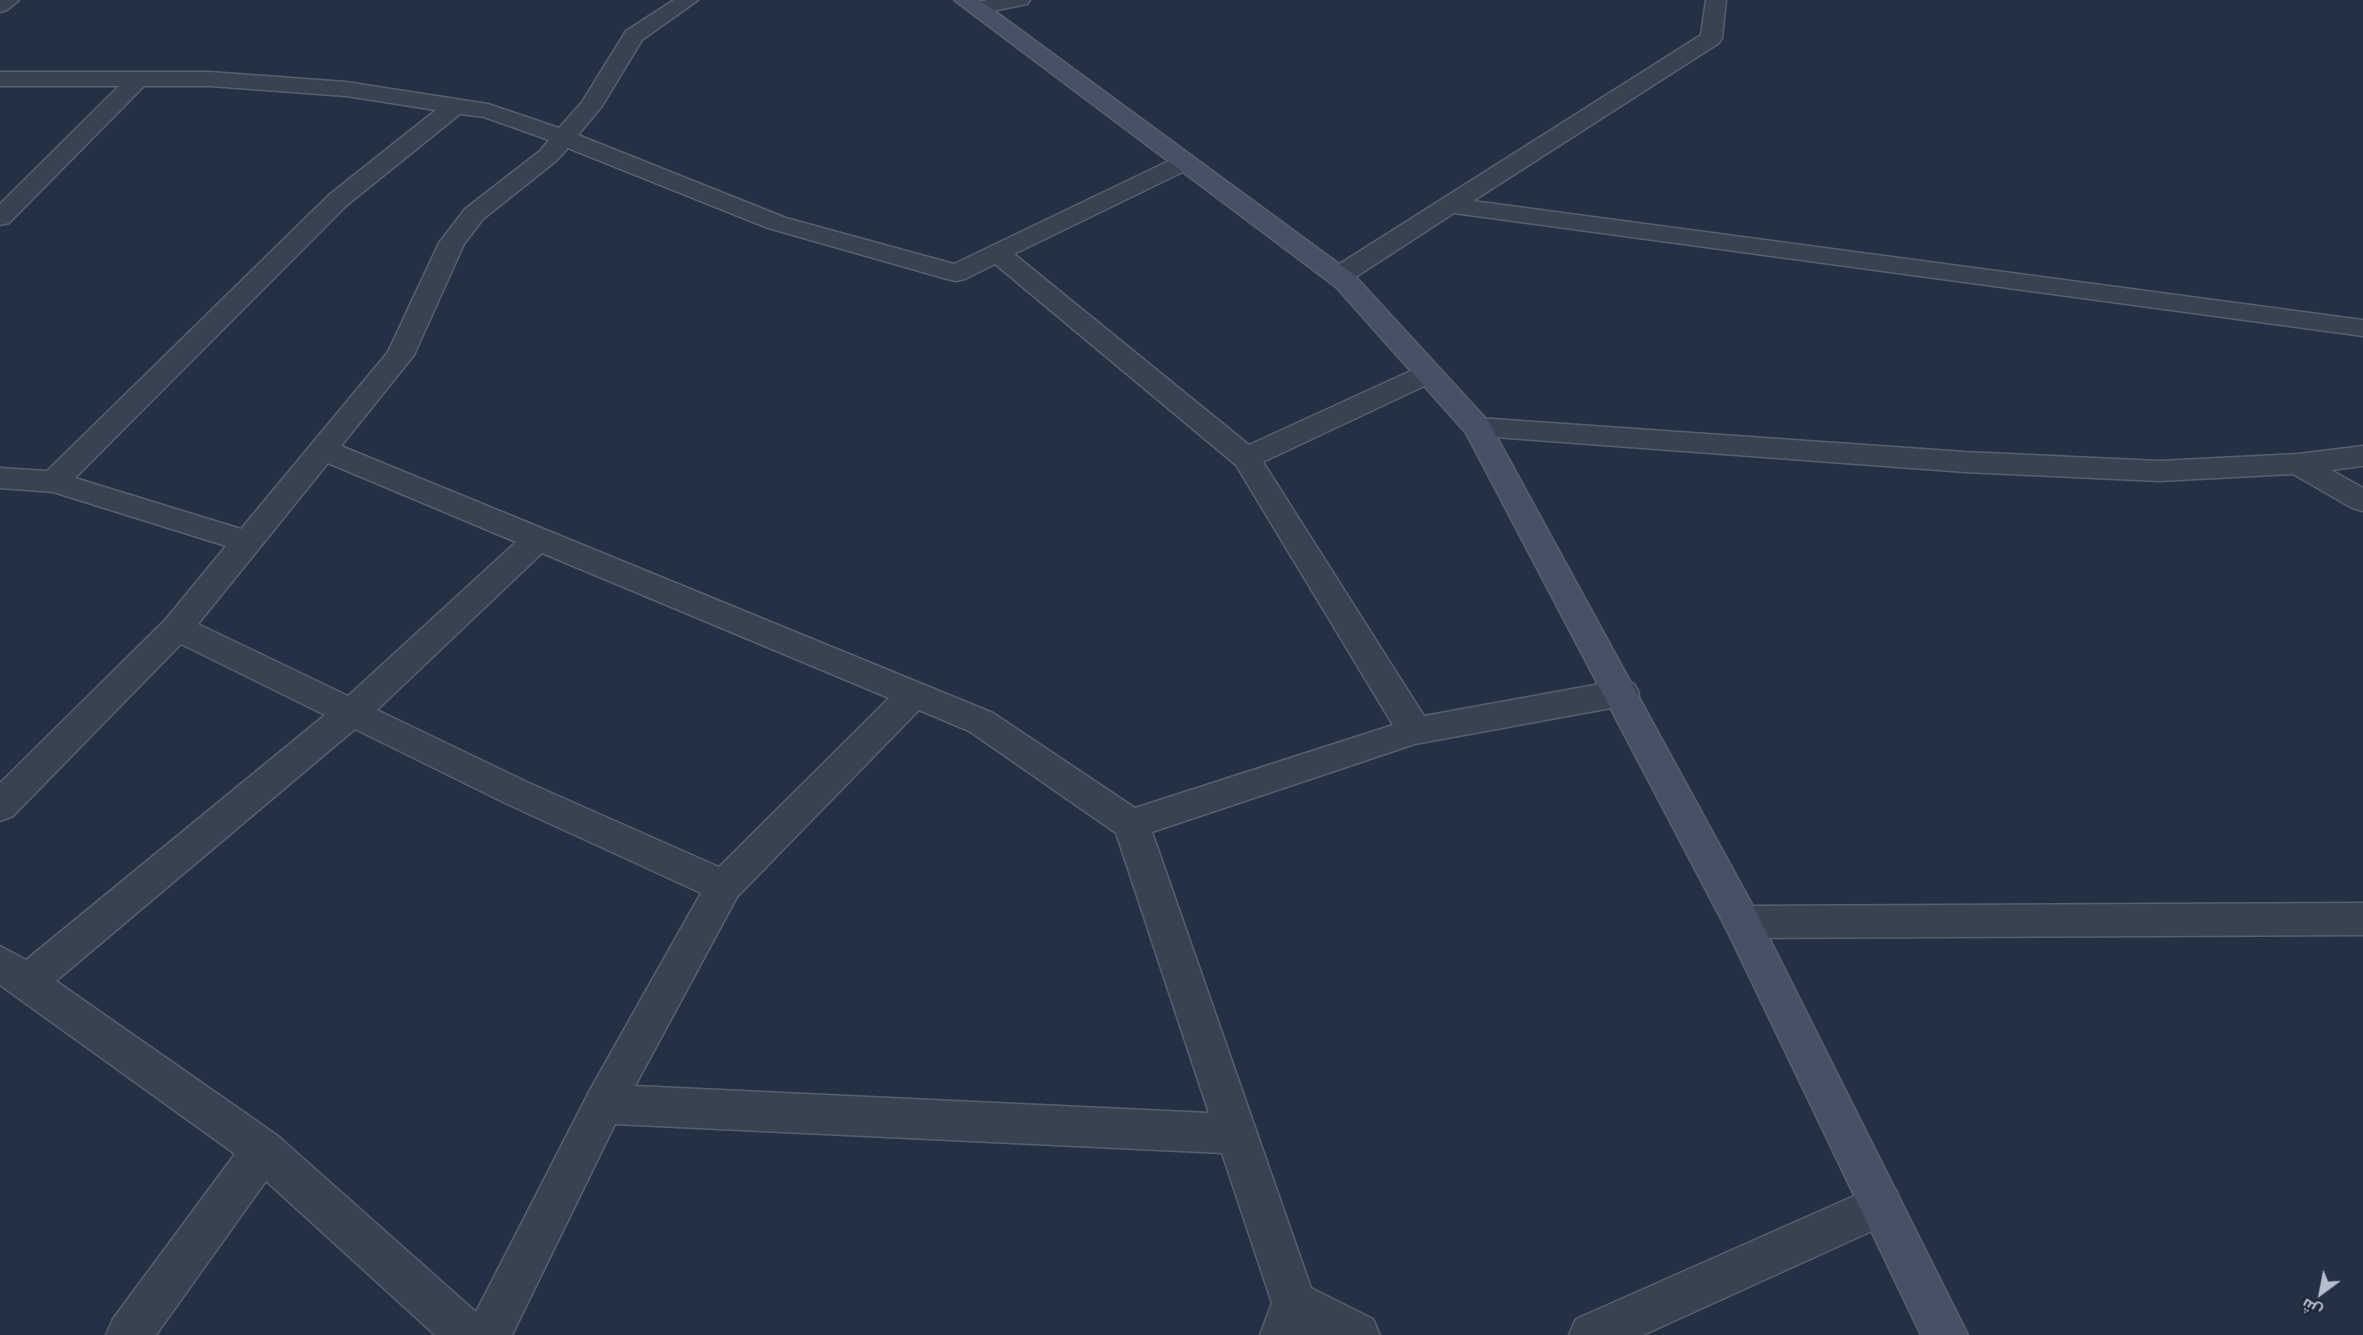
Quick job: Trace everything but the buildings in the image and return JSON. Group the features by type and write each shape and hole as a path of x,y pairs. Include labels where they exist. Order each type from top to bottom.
{"main road":[{"path":"971,4 1339,276 1478,428 1622,693 1742,922 1945,1335"}],"street":[{"path":"0,6 9,0"},
{"path":"0,806 177,628 400,355 452,243 468,221 548,156 591,106 634,36 688,0"},
{"path":"971,4 1020,0"},
{"path":"1339,276 1711,38 1716,0"},
{"path":"0,79 210,79 346,89 488,111 564,138 777,224 957,273 1185,162"},
{"path":"0,218 138,79"},
{"path":"54,482 338,200 455,106"},
{"path":"1450,205 2363,328"},
{"path":"997,254 1246,458 1415,731"},
{"path":"1246,458 1427,374"},
{"path":"1478,428 1965,462 2159,471 2298,464 2363,456"},
{"path":"323,450 981,722 1131,824 1236,1134 1289,1319 1357,1335"},
{"path":"2298,464 2363,501"},
{"path":"0,478 54,482 248,542"},
{"path":"468,1335 262,1150 14,973 351,713 538,538"},
{"path":"177,628 517,793 724,886"},
{"path":"1131,824 1415,731 1622,693"},
{"path":"488,1335 604,1104 724,886 914,694"},
{"path":"1742,922 2363,919"},
{"path":"604,1104 1236,1134"},
{"path":"129,1335 262,1150"},
{"path":"1592,1335 1881,1204"}]}
